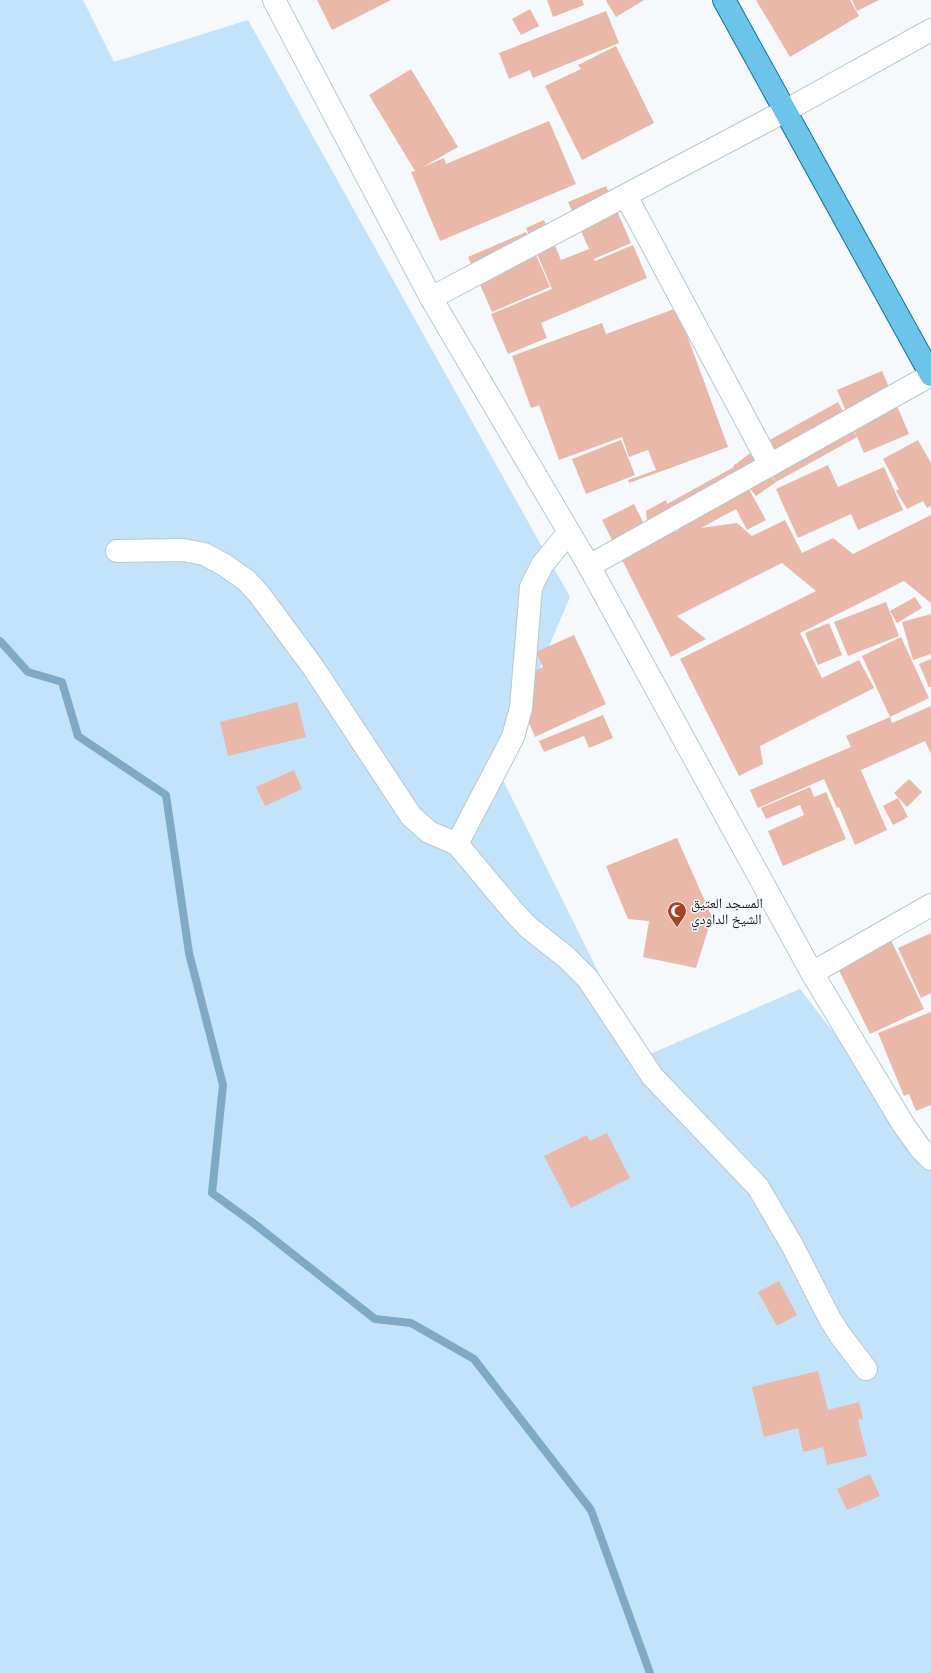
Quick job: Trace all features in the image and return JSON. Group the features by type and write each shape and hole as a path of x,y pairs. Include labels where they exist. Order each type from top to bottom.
{"main road":[{"path":"724,0 931,375"}],"street":[{"path":"274,0 431,298 589,566 812,973 903,1124 920,1148 931,1159"},
{"path":"431,298 785,111 931,30"},
{"path":"626,196 770,465"},
{"path":"589,566 931,375"},
{"path":"457,844 513,737 521,708 531,587 542,565 569,532"},
{"path":"117,551 183,550 204,554 224,564 246,580 259,594 313,667 411,816 429,832 457,844 528,927 566,957 588,979 652,1076 758,1187 792,1245 830,1319 840,1335 866,1369"},
{"path":"812,973 931,905"}],"shaded area":[{"path":"0,0 83,0 114,62 248,20 570,597 497,768 641,1058 800,989 931,1158 931,1673 0,1673"}],"building":[{"path":"317,0 391,0 332,30"},
{"path":"547,0 582,0 584,5 553,17"},
{"path":"644,0 616,17 606,1"},
{"path":"756,0 850,0 859,16 790,57"},
{"path":"852,0 879,0 857,11"},
{"path":"530,9 539,26 521,35 512,19"},
{"path":"606,11 619,43 533,78 530,70 509,79 499,53"},
{"path":"616,46 654,123 582,160 545,86 581,69 578,65"},
{"path":"411,69 458,147 423,167 444,158 446,164 549,121 576,184 440,241 411,172 415,171 369,95"},
{"path":"606,186 631,243 594,259 595,261 633,245 647,278 541,323 547,338 508,354 491,314 552,289 526,228 544,220 561,260 589,249 568,202"},
{"path":"526,232 550,287 492,312 468,257"},
{"path":"677,308 728,447 629,483 628,480 656,470 648,450 629,457 622,437 559,460 539,405 531,408 512,356 602,323 606,334"},
{"path":"882,371 909,434 864,453 837,390"},
{"path":"838,402 857,437 776,482 757,447"},
{"path":"621,440 635,475 586,494 572,459"},
{"path":"918,440 931,463 931,506 927,508 923,501 907,509 896,491 899,489 883,459"},
{"path":"753,451 776,482 756,496 746,484 766,520 747,530 736,509 701,528 737,523 752,536 785,520 802,553 833,538 853,554 931,515 931,603 904,581 800,633 822,678 859,660 874,688 760,746 763,764 739,776 680,659 816,591 782,563 677,616 706,639 671,657 602,520 634,504 648,532 646,511 666,500 667,504 734,467 733,466","holes":["668,512 678,531 671,532"]},
{"path":"828,465 838,487 884,467 903,510 858,530 851,514 798,538 776,489"},
{"path":"915,597 922,608 897,623 890,611"},
{"path":"886,602 899,636 848,656 834,622"},
{"path":"931,614 931,654 913,660 902,622"},
{"path":"829,623 842,655 818,665 805,633"},
{"path":"574,635 606,704 535,737 512,681 543,667 536,652"},
{"path":"901,637 929,698 890,717 862,656"},
{"path":"931,659 931,687 929,687 919,664"},
{"path":"297,702 306,737 228,756 220,722"},
{"path":"931,706 931,754 925,741 861,770 859,766 887,830 855,845 839,807 837,808 824,779 758,808 750,790 851,747 846,736 890,717 892,723"},
{"path":"603,715 613,738 589,748 584,736 544,752 539,741"},
{"path":"294,770 302,789 265,806 256,787"},
{"path":"909,779 922,792 907,807 894,793"},
{"path":"810,787 814,797 826,792 846,839 783,866 768,831 804,815 800,805 766,819 761,808"},
{"path":"898,798 908,817 893,825 883,806"},
{"path":"677,838 712,917 696,968 643,957 649,921 628,919 606,866"},
{"path":"931,933 931,993 921,998 898,948"},
{"path":"889,936 924,1009 870,1034 835,962"},
{"path":"931,1012 931,1105 916,1111 909,1094 904,1096 878,1033"},
{"path":"607,1133 630,1178 571,1208 544,1156 587,1135 590,1141"},
{"path":"779,1281 797,1315 777,1326 758,1292"},
{"path":"818,1371 828,1410 859,1402 863,1418 858,1420 867,1456 827,1465 823,1447 803,1452 798,1428 764,1437 752,1387"},
{"path":"870,1474 880,1496 847,1510 837,1489"}],"waterway":[{"path":"0,641 28,672 62,682 78,736 166,795 189,953 223,1085 212,1193 252,1222 375,1319 411,1323 474,1359 591,1510 650,1673"}],"place":[{"name":"المسجد العتيق الشيخ الداودي","path":"677,928"}]}
